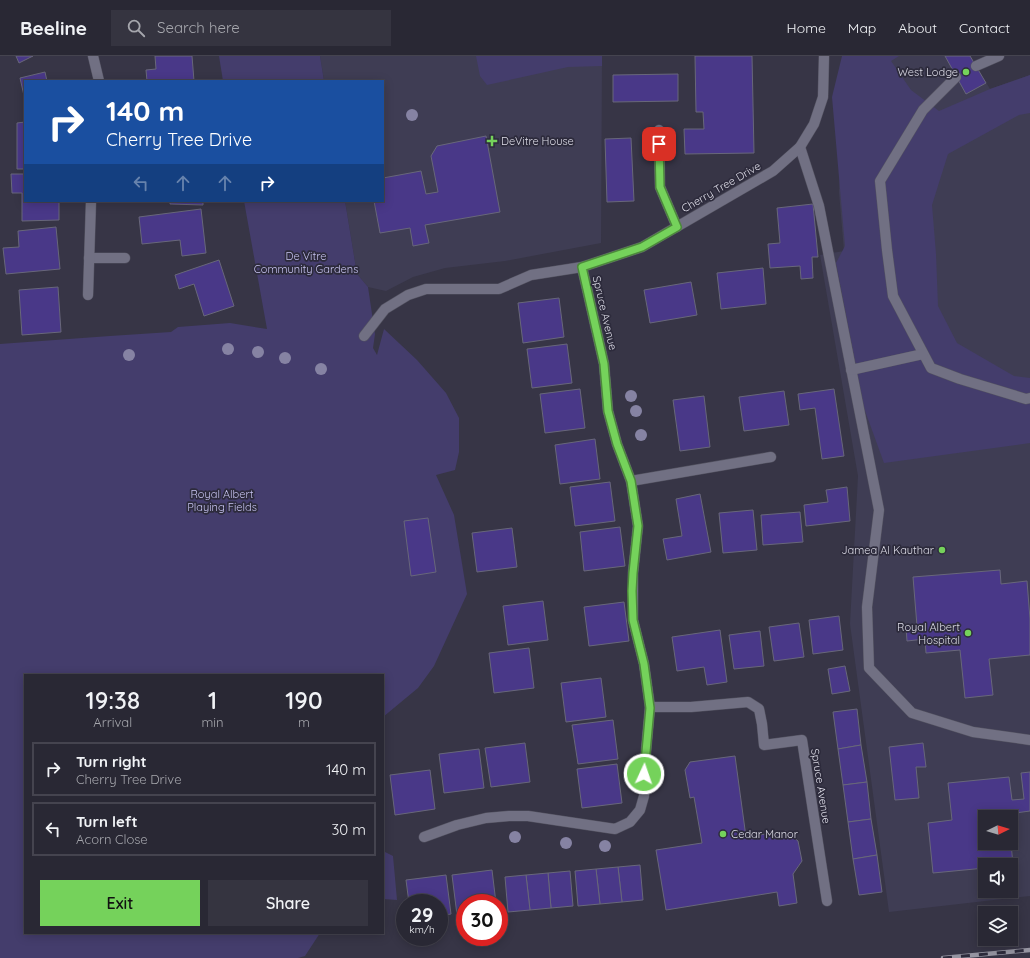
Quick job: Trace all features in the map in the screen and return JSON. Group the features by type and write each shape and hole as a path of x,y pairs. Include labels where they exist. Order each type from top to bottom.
{"street":[{"path":"93,56 99,80"},
{"name":"Cherry Tree Drive","path":"364,336 385,309 408,294 426,289 499,289 531,275 582,267 642,247 773,171 800,148 814,124 824,97 824,56"},
{"path":"976,66 999,56"},
{"path":"956,77 924,110 880,181 893,296 930,368 960,379 1026,399 1030,398"},
{"path":"659,130 660,187 677,227"},
{"path":"800,148 820,206 879,510 867,607 869,668 912,713 973,732 1030,740"},
{"path":"88,295 91,202"},
{"path":"90,258 125,258"},
{"name":"Spruce Avenue","path":"424,837 457,825 486,818 510,816 528,816 615,829 630,822 640,810 644,796 650,708 644,664 633,620 633,573 638,526 631,481 617,444 608,411 604,364 582,267"},
{"path":"852,370 923,354"},
{"path":"631,481 771,457"},
{"name":"Spruce Avenue","path":"650,708 691,707 748,702 758,709 762,724 764,745 802,740 827,901"}],"shaded area":[{"name":"DeVitre House","path":"320,56 602,56 601,243 505,261 445,268 413,277 386,291 368,287 357,274 345,202 384,202 384,80 324,80"},
{"name":"Jamea Al Kauthar","path":"845,56 970,56 990,89 1030,75 1030,896 1018,897 1018,858 978,858 978,898 1012,898 889,912 850,624 858,476 820,255 844,251 839,192"}],"green space":[{"path":"219,56 320,56 324,80 223,80"},
{"path":"476,56 602,56 602,66 568,67 487,85 480,76"},
{"path":"842,56 899,56 891,61 911,90 939,111 990,89 1030,75 1030,113 1019,115 948,154 932,205 938,306 957,343 1014,376 1030,378 1030,443 884,463 864,408 836,263 845,246 832,97"},
{"name":"Royal Albert Playing Fields","path":"244,202 345,202 357,274 368,287 375,334 373,348 377,355 384,329 417,360 446,393 459,418 459,452 455,470 436,475 454,515 467,594 434,666 418,688 384,716 384,674 24,674 24,934 319,934 305,956 298,958 0,958 0,344 171,332 178,327 230,323 267,329"},
{"path":"384,852 393,856 396,900 384,899"}],"building":[{"path":"16,56 33,56 19,63"},
{"path":"155,56 192,56 194,80 147,80 146,70 156,69"},
{"path":"695,56 752,56 754,153 685,154 684,129 704,129 703,112 696,112"},
{"name":"West Lodge","path":"945,56 970,56 986,83 966,94"},
{"path":"45,72 47,80 24,80 24,96 20,78"},
{"path":"678,74 678,101 613,102 613,75"},
{"path":"24,122 24,169 17,169 17,123"},
{"path":"486,136 500,212 425,225 429,243 413,246 410,228 380,233 374,202 384,202 384,178 421,171 426,194 438,192 431,156 437,146"},
{"path":"631,138 634,201 607,202 605,139"},
{"path":"11,174 24,174 24,202 59,202 59,220 22,221 22,193 12,193"},
{"path":"170,202 203,202 203,205 170,204"},
{"path":"813,204 818,257 812,257 813,278 801,279 800,266 770,268 768,244 780,243 777,208"},
{"path":"201,209 206,253 182,256 180,240 142,244 139,217"},
{"path":"56,227 60,269 6,274 3,248 19,247 18,231"},
{"path":"219,260 234,306 204,316 194,284 179,289 175,275"},
{"path":"763,268 766,304 721,309 717,273"},
{"path":"691,282 697,315 650,323 644,290"},
{"path":"58,287 61,332 22,335 19,290"},
{"path":"559,298 564,337 523,343 518,303"},
{"path":"567,344 572,383 532,388 527,349"},
{"path":"580,389 585,428 545,433 540,394"},
{"path":"834,389 844,456 822,459 815,408 800,410 798,394"},
{"path":"784,391 789,425 744,431 739,397"},
{"path":"704,396 710,447 680,451 673,400"},
{"path":"595,439 600,479 560,484 555,445"},
{"path":"610,482 615,521 575,526 570,487"},
{"path":"847,487 850,521 806,526 804,505 828,502 826,490"},
{"path":"700,494 711,552 667,560 663,539 682,536 676,499"},
{"path":"753,510 757,550 723,553 719,513"},
{"path":"800,512 803,542 763,545 761,515"},
{"path":"428,518 436,572 411,576 404,521"},
{"path":"620,527 625,566 584,571 580,532"},
{"path":"512,528 517,567 477,572 472,533"},
{"name":"Royal Albert Hospital","path":"1000,570 1001,584 1027,581 1030,619 1030,655 989,659 993,695 965,698 960,650 926,653 925,639 907,641 906,627 917,626 913,577"},
{"path":"543,601 548,640 508,645 503,606"},
{"path":"624,602 629,641 589,646 584,607"},
{"path":"839,616 843,650 813,654 809,620"},
{"path":"799,623 804,657 774,661 769,627"},
{"path":"720,630 727,682 707,685 704,667 677,671 672,637"},
{"path":"760,631 764,666 734,669 729,635"},
{"path":"529,648 534,688 494,693 489,653"},
{"path":"845,666 850,691 832,694 828,669"},
{"path":"601,678 606,717 566,722 561,683"},
{"path":"857,709 861,745 838,749 833,712"},
{"path":"613,720 618,759 578,764 572,725"},
{"path":"525,743 530,782 491,787 485,748"},
{"path":"923,743 926,767 916,767 919,798 895,800 889,747"},
{"path":"861,745 867,782 843,785 838,749"},
{"path":"479,749 484,788 444,793 439,754"},
{"name":"Cedar Manor","path":"735,756 746,837 786,831 798,841 802,861 793,874 797,903 779,906 777,892 666,910 656,850 702,843 694,797 690,798 685,770 690,762"},
{"path":"617,764 622,803 582,808 577,769"},
{"path":"430,770 435,809 395,815 390,775"},
{"path":"1030,772 1030,811 1018,813 1018,810 978,810 978,850 1012,850 1012,858 978,858 978,869 933,873 928,823 952,820 948,783 1009,777 1012,800 1024,799 1021,773"},
{"path":"867,782 871,819 848,822 843,785"},
{"path":"871,819 877,855 853,859 848,822"},
{"path":"877,855 882,892 859,895 853,859"},
{"path":"640,865 643,900 622,902 618,867"},
{"path":"618,867 622,902 600,904 596,869"},
{"path":"596,869 600,904 578,906 575,871"},
{"path":"492,870 495,894 456,894 456,907 452,875"},
{"path":"570,871 573,906 551,908 548,873"},
{"path":"548,873 551,908 530,910 526,875"},
{"path":"446,875 451,914 448,914 448,894 408,894 406,880"},
{"path":"526,875 530,910 508,912 508,894 506,894 505,877"}],"railway":[{"path":"943,958 1030,950"}],"place":[{"name":"West Lodge","path":"966,72"},
{"name":"DeVitre House","path":"492,141"},
{"name":"Jamea Al Kauthar","path":"942,550"},
{"name":"Royal Albert Hospital","path":"968,633"},
{"name":"Cedar Manor","path":"723,834"}],"route":[{"path":"644,774 650,708 644,664 633,620 632,591 638,526 631,481 617,444 608,411 604,364 582,267 642,247 677,227 660,187 659,144"}],"park label":[{"name":"De Vitre Community Gardens","path":"306,262"}]}
